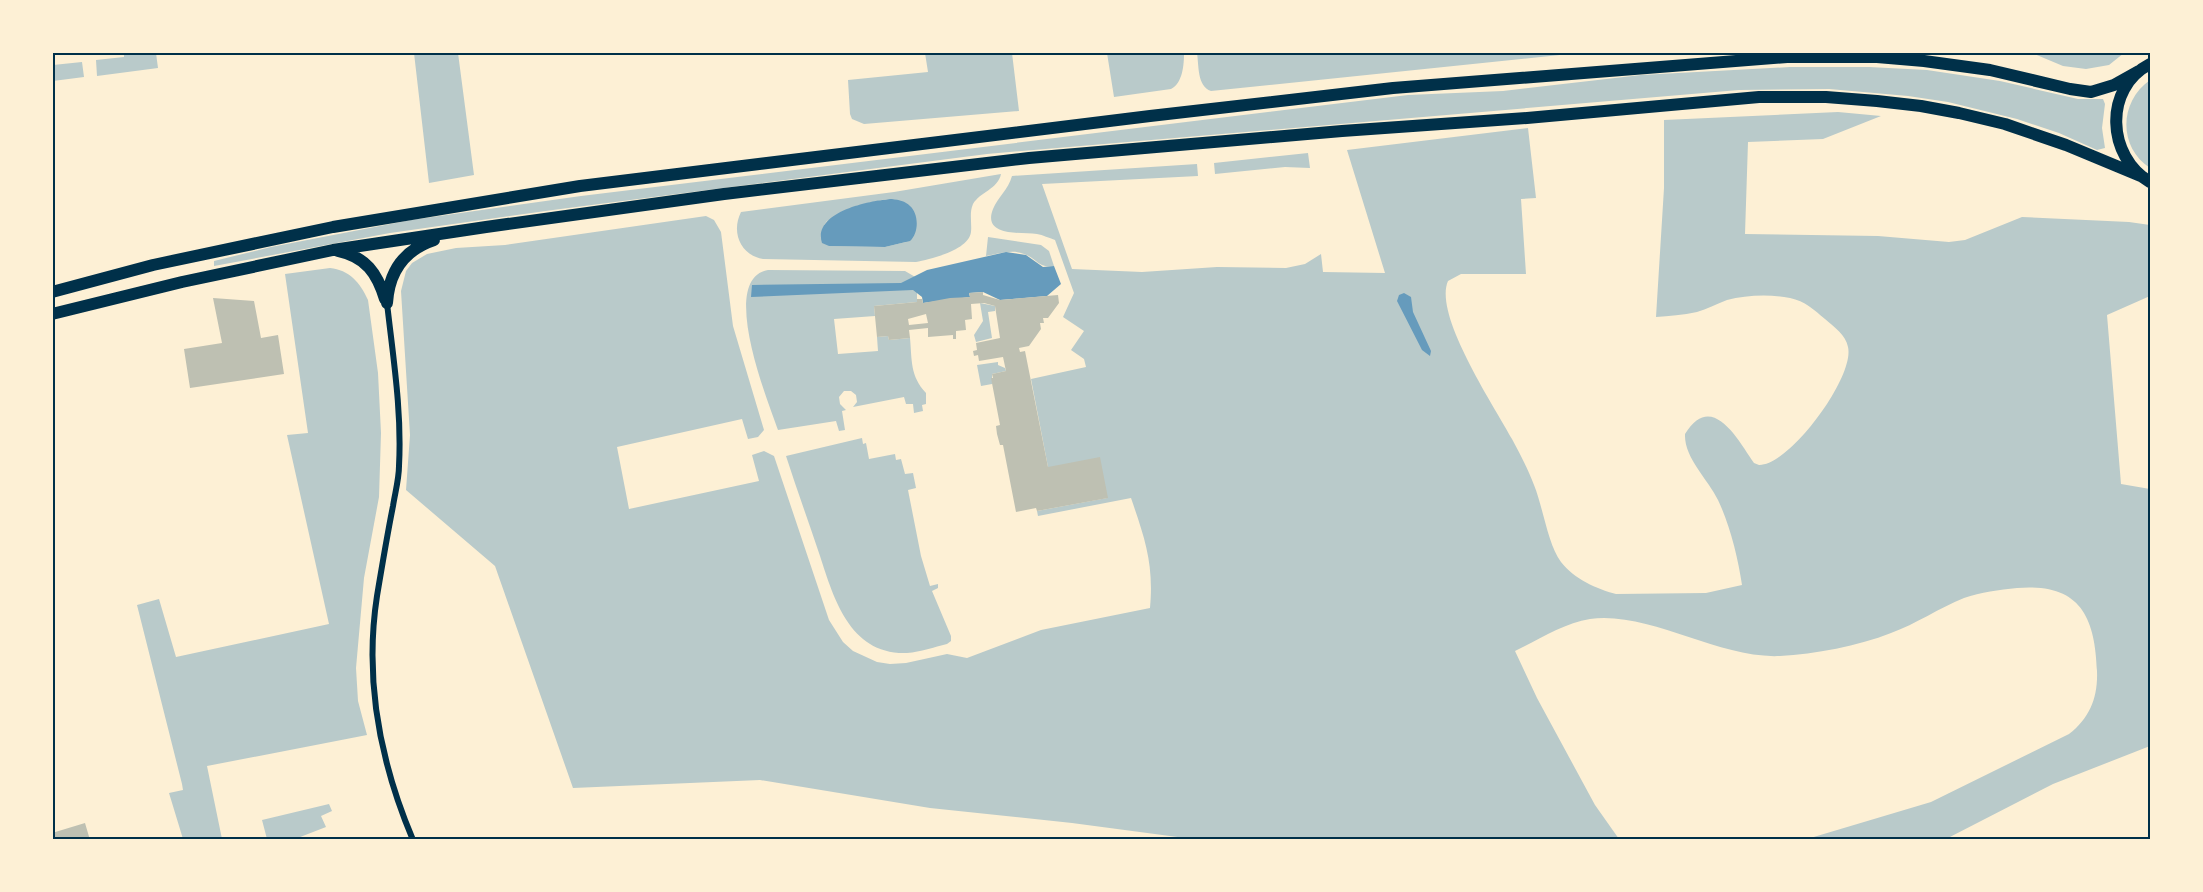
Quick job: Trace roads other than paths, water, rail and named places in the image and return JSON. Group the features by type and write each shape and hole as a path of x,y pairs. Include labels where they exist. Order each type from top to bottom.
{"main road":[{"path":"52,292 153,265 333,227 579,186 1393,88 1796,57 1877,57 1944,63 2011,74 2084,91 2103,90 2151,64"},
{"path":"2139,71 2120,102 2115,127 2119,141 2133,168 2147,180"},
{"path":"52,314 172,284 333,250 736,193 1029,158 1759,97 1826,97 1877,101 1959,113 2005,124 2056,142 2147,180"},
{"path":"387,303 392,275 399,263 410,252 433,240 486,227"},
{"path":"333,250 347,253 369,265 378,277 387,303"}],"street":[{"path":"387,303 399,420 399,468 376,606 373,676 375,709 382,747 400,807 413,840"}],"water":[{"path":"892,199 906,203 913,209 916,229 910,241 885,247 829,246 822,243 821,232 834,216 858,205"},
{"path":"1006,252 1026,255 1043,267 1054,266 1061,284 1047,296 1000,300 983,292 969,293 970,297 923,303 922,297 913,290 751,297 752,285 901,283 927,270"},
{"path":"1404,293 1411,297 1413,312 1431,351 1430,356 1422,350 1397,301 1399,295"}]}
